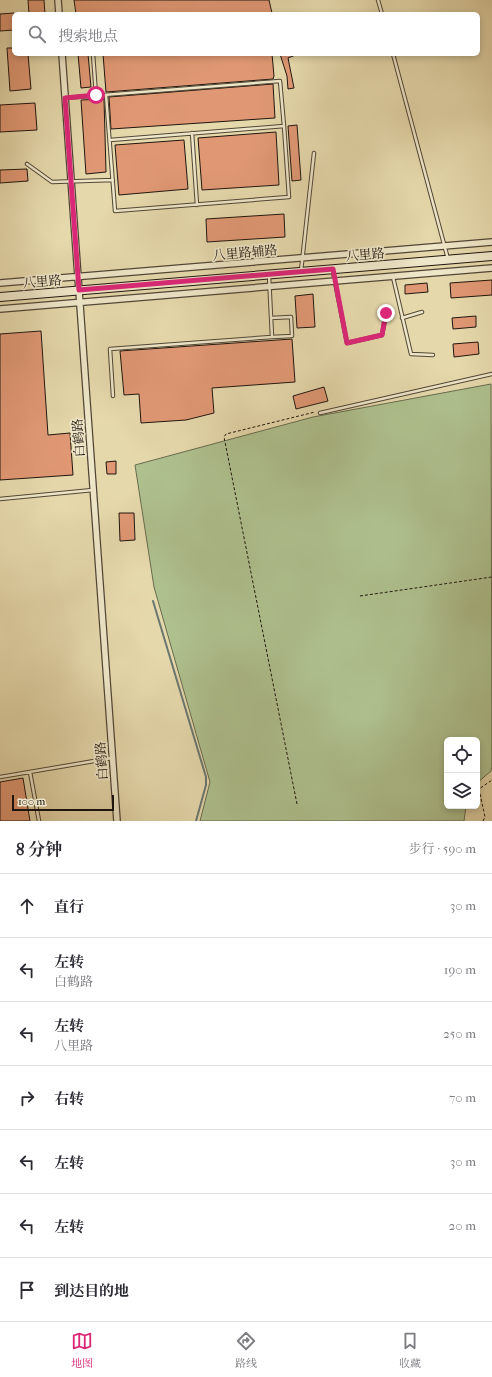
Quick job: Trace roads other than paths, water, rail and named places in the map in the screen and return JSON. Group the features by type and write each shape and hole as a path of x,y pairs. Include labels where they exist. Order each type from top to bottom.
{"main road":[{"name":"八里路","path":"0,297 492,256"}],"street":[{"path":"58,0 59,12"},
{"name":"白鹤路","path":"62,56 117,821"},
{"name":"八里路辅路","path":"0,283 492,242"},
{"path":"0,309 492,268"}],"lane":[{"path":"378,0 381,12"},
{"path":"93,56 96,95"},
{"path":"393,56 449,260"},
{"path":"65,98 280,81 289,197 115,211 106,95"},
{"path":"110,140 284,126"},
{"path":"192,133 197,205"},
{"path":"301,272 314,153"},
{"path":"27,164 52,182 113,180"},
{"path":"333,269 347,343 382,335 386,313"},
{"path":"269,274 272,337"},
{"path":"393,276 411,354 433,355"},
{"path":"402,318 422,312"},
{"path":"113,396 110,349 292,336 291,317 271,318"},
{"path":"320,413 492,374"},
{"path":"0,499 93,490"},
{"path":"0,778 112,758"},
{"path":"30,772 39,821"}],"waterway":[{"path":"153,601 206,777 206,785 196,821"}]}
